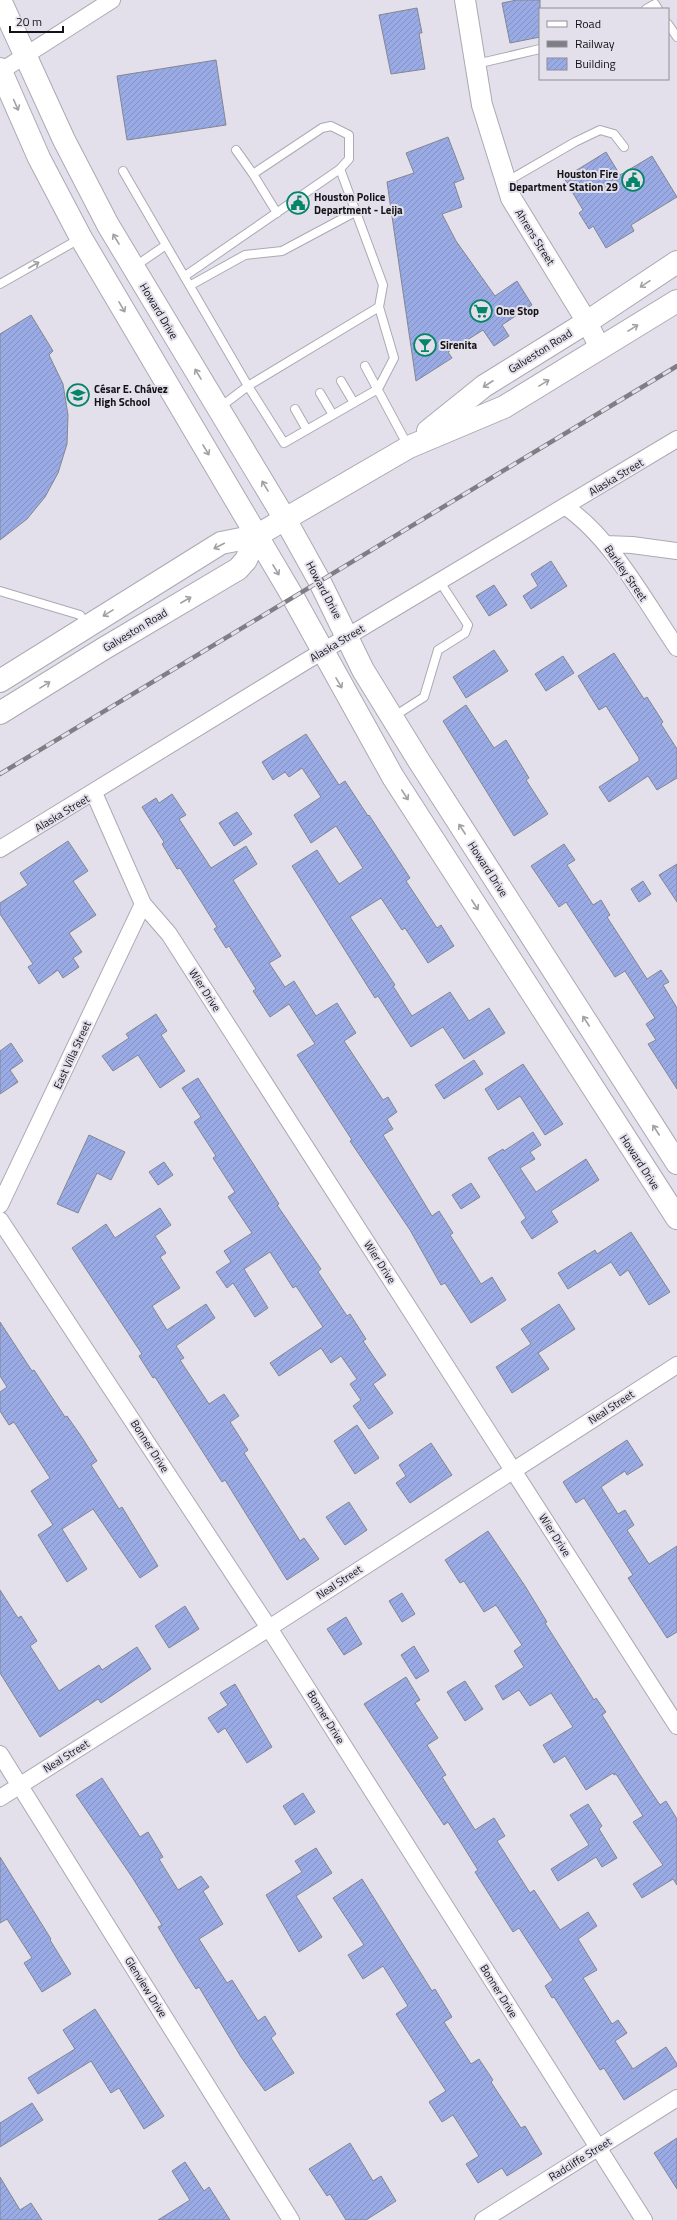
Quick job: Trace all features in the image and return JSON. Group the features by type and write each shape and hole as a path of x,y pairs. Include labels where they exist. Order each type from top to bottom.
{"main road":[{"name":"Howard Drive","path":"0,0 85,181 133,267 285,519 348,637 363,670 394,717 419,761 677,1163"},
{"name":"Howard Drive","path":"0,71 39,158 81,238 292,597 393,777 677,1218"},
{"name":"Galveston Road","path":"408,447 484,386 587,322 677,262"},
{"path":"108,283 133,267"},
{"name":"Galveston Road","path":"1,680 221,543 256,536 408,447 504,407 677,300"},
{"name":"Galveston Road","path":"8,708 109,645 238,569 246,560 256,536"},
{"path":"1,680 8,708"},
{"path":"579,1066 604,1049"}],"street":[{"path":"0,71 112,0"},
{"name":"Ahrens Street","path":"465,0 482,105 511,198 587,322 600,348"},
{"name":"Alaska Street","path":"0,849 94,793 322,652 566,507 677,439"},
{"name":"Barkley Street","path":"566,507 585,520 606,544 677,648"},
{"path":"606,544 632,545 677,551"},
{"name":"Wier Drive","path":"94,793 143,904 169,934 677,1726"},
{"name":"East Villa Street","path":"0,1205 143,904"},
{"name":"Bonner Drive","path":"0,1220 269,1628 644,2220"},
{"name":"Neal Street","path":"0,1798 269,1628 677,1364"},
{"name":"Glenview Drive","path":"0,1754 291,2220"},
{"name":"Radcliffe Street","path":"483,2220 677,2098"}],"lane":[{"path":"648,8 654,4 657,8"},
{"path":"669,25 677,37"},
{"path":"475,64 539,49"},
{"path":"185,276 340,169 349,159 349,135 331,126 322,128 253,174"},
{"path":"506,182 574,142 600,130 614,134 624,147"},
{"path":"236,150 277,213"},
{"path":"123,171 248,386 284,443 378,389 394,358 379,307 383,285 340,169"},
{"path":"190,285 245,255 282,251 355,212"},
{"path":"0,284 81,238"},
{"path":"133,267 166,245"},
{"path":"218,408 248,386 274,375 299,360 345,331 379,307"},
{"path":"365,366 408,447"},
{"path":"341,380 354,403"},
{"path":"320,393 333,415"},
{"path":"295,409 307,430"},
{"path":"394,717 424,697 438,650 465,633 468,625 440,582"},
{"path":"0,591 80,615 87,626"}],"building":[{"path":"517,0 540,0 539,37 510,43 502,3"},
{"path":"417,8 422,33 419,33 425,69 391,74 379,15"},
{"path":"216,60 226,125 127,140 117,76"},
{"path":"448,137 464,179 454,183 462,207 442,214 456,241 495,296 517,281 532,305 502,325 509,336 494,346 483,330 448,352 452,358 416,381 387,182 414,173 406,153"},
{"path":"606,152 620,175 652,156 677,197 631,225 634,231 606,248 593,226 589,229 579,213 583,210 564,178"},
{"path":"31,315 53,351 49,355 63,384 68,415 67,444 58,473 45,497 27,519 0,540 0,334"},
{"path":"551,561 567,586 531,609 523,596 538,586 531,574"},
{"path":"494,585 507,605 489,616 476,596"},
{"path":"494,650 508,671 466,698 453,677"},
{"path":"614,653 644,699 647,697 663,722 661,724 677,749 677,778 657,790 648,776 609,802 599,787 639,761 639,758 606,706 599,710 578,676"},
{"path":"563,656 574,673 546,691 535,674"},
{"path":"466,705 494,748 506,740 529,778 526,780 548,814 514,836 443,721"},
{"path":"306,734 339,785 345,781 368,816 369,815 410,878 406,881 437,928 441,925 454,946 428,963 405,928 402,930 381,898 350,917 395,985 393,986 412,1016 450,992 469,1021 489,1008 505,1033 464,1059 443,1027 411,1047 378,996 375,998 292,866 317,850 339,884 363,868 336,826 311,843 294,815 321,797 302,768 289,777 285,772 273,780 262,762"},
{"path":"172,794 186,815 179,819 211,868 246,846 257,864 233,880 281,956 269,963 285,987 294,981 316,1016 337,1003 356,1033 344,1041 383,1100 388,1097 397,1112 387,1119 393,1129 383,1135 432,1216 439,1211 453,1233 450,1235 481,1284 492,1277 506,1300 471,1323 445,1283 441,1285 410,1230 350,1141 352,1140 297,1055 315,1044 289,1004 270,1017 253,991 256,989 229,946 226,948 214,929 217,927 180,868 177,869 162,844 164,842 142,807 156,798 159,803"},
{"path":"237,812 252,834 234,846 219,823"},
{"path":"68,841 88,871 73,881 96,915 69,933 82,952 73,958 79,967 63,978 58,970 39,984 28,967 33,964 0,914 0,903 28,885 20,873"},
{"path":"564,844 575,860 567,865 593,905 601,900 610,915 607,917 647,979 661,970 669,982 663,985 677,1008 677,1089 648,1044 656,1040 646,1024 655,1018 625,971 615,977 566,902 559,907 531,866"},
{"path":"677,864 677,902 659,875"},
{"path":"643,881 651,894 639,902 631,889"},
{"path":"156,1014 167,1031 161,1035 185,1071 160,1088 138,1055 113,1071 102,1056 129,1038 126,1034"},
{"path":"11,1043 23,1061 10,1070 18,1082 0,1094 0,1051"},
{"path":"474,1060 483,1074 444,1099 435,1085"},
{"path":"523,1064 563,1124 545,1135 520,1096 498,1110 485,1089"},
{"path":"198,1078 279,1204 277,1205 321,1269 318,1272 347,1316 350,1314 366,1339 363,1341 386,1375 373,1384 393,1413 369,1429 353,1406 361,1400 350,1384 357,1379 341,1356 331,1363 321,1348 279,1376 270,1363 323,1327 296,1286 293,1288 270,1252 244,1269 268,1308 255,1317 233,1283 227,1288 216,1272 231,1262 224,1251 252,1233 228,1197 235,1192 213,1158 216,1156 194,1122 201,1117 182,1088"},
{"path":"533,1132 541,1145 530,1152 535,1159 520,1168 536,1192 586,1159 599,1180 551,1211 558,1222 532,1239 521,1222 526,1218 488,1158 503,1149 504,1151"},
{"path":"89,1135 125,1152 111,1180 97,1173 78,1213 57,1204"},
{"path":"164,1162 173,1175 158,1185 149,1172"},
{"path":"471,1183 480,1197 461,1209 452,1195"},
{"path":"160,1208 171,1225 155,1236 166,1253 160,1257 180,1288 152,1306 167,1330 206,1304 215,1318 176,1346 184,1358 180,1360 209,1404 224,1394 239,1416 230,1422 248,1450 244,1453 300,1541 304,1538 319,1559 287,1580 225,1480 222,1482 155,1377 153,1378 139,1356 142,1354 72,1248 106,1224 115,1238"},
{"path":"631,1232 670,1292 649,1305 628,1270 620,1276 611,1262 568,1289 558,1273 595,1250 597,1254"},
{"path":"559,1304 575,1329 538,1353 549,1369 512,1393 496,1367 531,1344 521,1329"},
{"path":"0,1322 32,1371 34,1370 65,1417 67,1416 81,1436 97,1461 91,1465 119,1509 122,1507 158,1566 140,1578 93,1509 62,1529 87,1569 67,1582 38,1535 53,1525 31,1491 50,1478 14,1422 9,1425 0,1411 0,1392 7,1387 0,1376"},
{"path":"357,1425 379,1458 355,1474 334,1441"},
{"path":"627,1440 643,1465 627,1475 625,1471 601,1487 618,1514 625,1510 634,1525 627,1530 649,1564 677,1546 677,1632 667,1638 628,1578 633,1575 584,1498 576,1503 563,1482"},
{"path":"431,1443 452,1475 410,1503 396,1483 406,1476 399,1465"},
{"path":"349,1502 367,1530 345,1545 326,1517"},
{"path":"488,1531 525,1586 547,1622 545,1623 594,1700 596,1698 606,1712 602,1715 638,1772 660,1805 666,1801 677,1819 677,1885 673,1879 642,1898 633,1884 663,1865 633,1822 643,1816 616,1774 614,1775 613,1773 586,1790 565,1756 554,1763 543,1745 573,1727 551,1693 530,1706 519,1690 503,1700 495,1686 524,1667 514,1651 522,1645 496,1605 484,1612 464,1581 460,1583 445,1560"},
{"path":"0,1590 18,1618 21,1616 37,1641 30,1646 59,1691 99,1665 102,1670 137,1647 151,1669 101,1703 98,1699 40,1737 0,1673"},
{"path":"402,1593 415,1614 402,1622 389,1601"},
{"path":"185,1606 199,1629 169,1648 155,1626"},
{"path":"346,1617 362,1644 344,1655 327,1629"},
{"path":"414,1646 429,1671 416,1679 401,1655"},
{"path":"406,1677 420,1700 415,1703 438,1738 427,1745 446,1775 442,1777 475,1830 494,1818 505,1836 497,1841 530,1893 534,1890 560,1930 588,1912 597,1926 578,1939 597,1970 583,1978 612,2024 618,2020 627,2033 615,2041 633,2069 666,2047 677,2064 677,2066 624,2100 604,2068 600,2070 554,1997 552,1998 545,1986 553,1980 519,1928 513,1932 475,1872 478,1870 448,1822 444,1825 364,1704"},
{"path":"465,1681 483,1709 465,1721 447,1692"},
{"path":"235,1684 272,1747 247,1763 225,1728 218,1733 208,1718 228,1705 220,1693"},
{"path":"102,1778 140,1837 148,1832 163,1857 159,1859 178,1890 201,1876 209,1887 203,1891 223,1924 199,1939 227,1983 232,1980 258,2021 265,2016 276,2034 271,2038 294,2073 265,2091 241,2057 199,1987 196,1989 158,1927 162,1925 132,1877 76,1795"},
{"path":"303,1793 315,1812 295,1825 283,1806"},
{"path":"588,1804 602,1826 599,1829 617,1858 602,1867 596,1857 558,1881 551,1869 589,1845 570,1815"},
{"path":"316,1848 332,1873 296,1896 322,1937 299,1952 266,1895 302,1872 295,1861"},
{"path":"0,1857 71,1974 42,1992 24,1963 32,1958 7,1919 0,1923"},
{"path":"362,1879 432,1991 435,1989 452,2017 444,2022 471,2064 479,2059 493,2080 491,2082 521,2128 525,2126 542,2154 507,2176 502,2168 478,2183 466,2164 479,2156 453,2115 442,2122 429,2102 446,2091 396,2014 408,2006 383,1966 363,1979 348,1955 364,1945 333,1898"},
{"path":"95,2009 164,2116 144,2129 119,2088 111,2093 91,2061 38,2094 28,2078 75,2049 63,2030"},
{"path":"32,2103 43,2120 0,2147 0,2123"},
{"path":"677,2138 677,2189 654,2153"},
{"path":"350,2143 373,2181 381,2176 396,2201 366,2220 346,2220 330,2194 327,2196 309,2169"},
{"path":"185,2162 204,2191 209,2187 230,2220 158,2220 190,2200 172,2171"},
{"path":"0,2177 20,2210 31,2203 42,2220 0,2220"}],"railway":[{"path":"0,774 677,366"}],"place":[{"name":"Houston Fire Department Station 29","path":"633,180"},
{"name":"Houston Police Department - Leija","path":"298,203"},
{"name":"One Stop","path":"481,311"},
{"name":"Sirenita","path":"425,345"},
{"name":"César E. Chávez High School","path":"78,395"}]}
